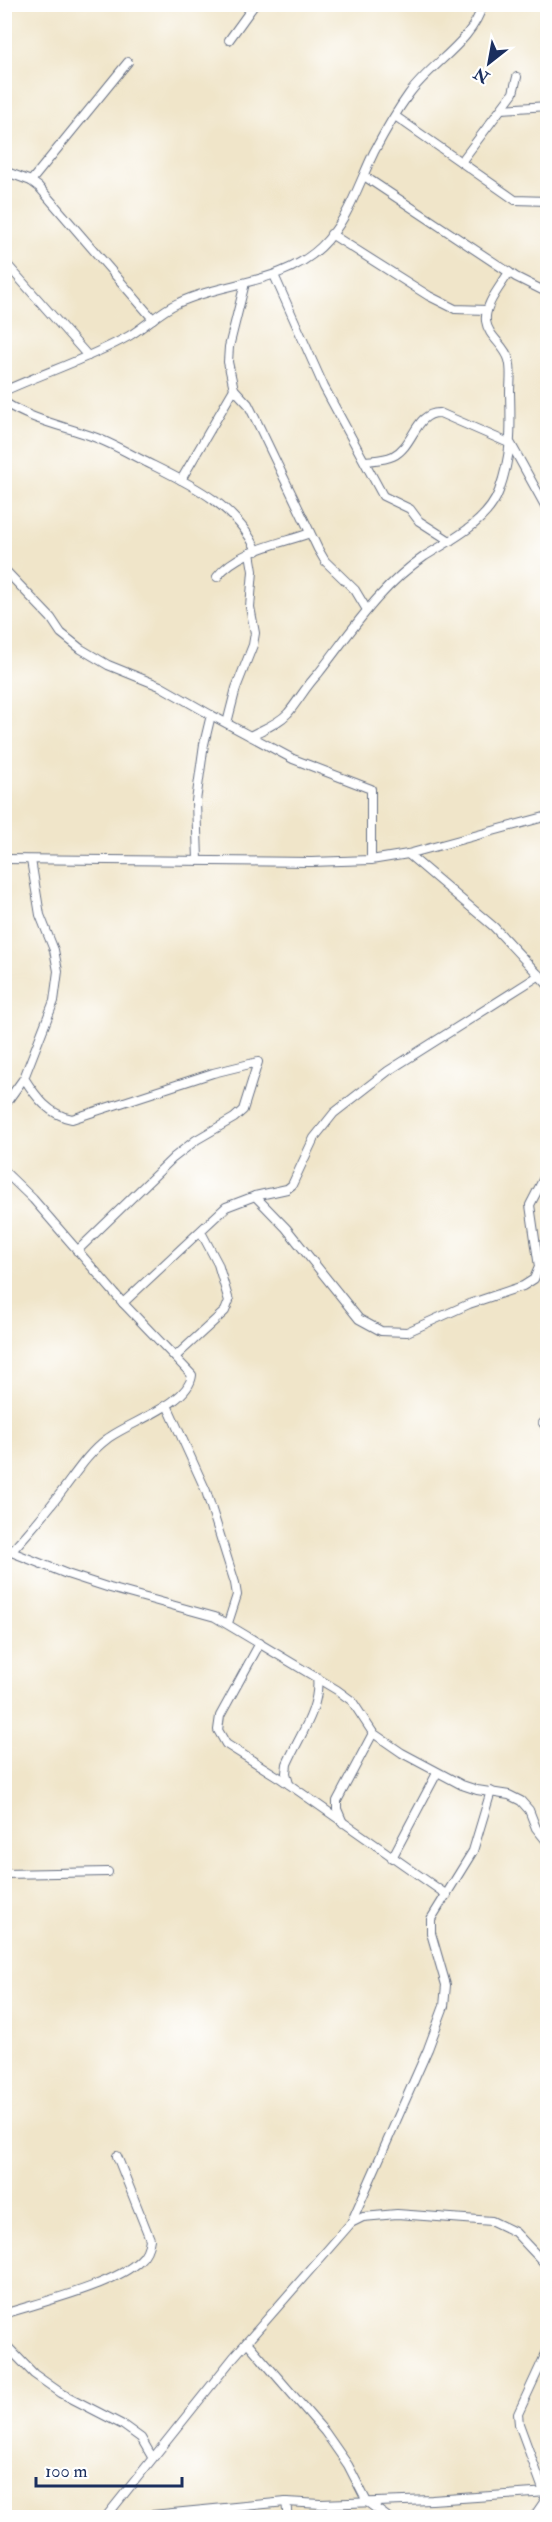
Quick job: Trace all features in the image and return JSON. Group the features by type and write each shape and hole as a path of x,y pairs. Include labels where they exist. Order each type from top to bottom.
{"street":[{"path":"229,40 255,4"},
{"path":"4,391 88,356 130,335 178,303 274,275 320,248 354,199 374,152 409,94 437,62 470,33 479,20 483,4"},
{"path":"31,181 128,62"},
{"path":"461,162 516,90 517,77"},
{"path":"502,109 548,106"},
{"path":"395,116 515,200 548,201"},
{"path":"4,171 31,181 153,319"},
{"path":"364,176 509,272 548,293"},
{"path":"331,234 429,296 455,309 487,310"},
{"path":"4,261 47,306 88,356"},
{"path":"250,736 275,724 289,712 306,686 318,674 367,610 402,572 468,528 491,506 498,494 512,444 509,360 488,328 486,320 487,310 509,272"},
{"path":"274,275 324,387 383,496 410,509 419,521 450,541"},
{"path":"245,284 229,347 228,362 234,389 248,405 260,426 325,561 350,584 367,610"},
{"path":"181,480 234,389"},
{"path":"4,402 19,412 98,438 181,480 229,511 250,535 254,552 250,607 255,633 253,645 236,688 227,723"},
{"path":"365,460 394,456 401,450 425,416 440,413 512,444 548,511"},
{"path":"539,494 548,489"},
{"path":"218,577 228,565 254,552 310,533"},
{"path":"4,570 51,618 61,633 81,649 108,665 160,686 211,716 311,767 358,782 371,789 371,860"},
{"path":"198,860 196,801 204,744 211,716"},
{"path":"4,859 340,862 371,860 408,854 548,816"},
{"path":"408,854 495,927 548,985"},
{"path":"4,1106 24,1078 54,1001 58,971 54,950 40,915 31,860"},
{"path":"123,1303 226,1207 255,1196 282,1191 292,1185 314,1138 325,1122 388,1071 540,975"},
{"path":"24,1078 37,1098 60,1116 72,1119 213,1073 258,1062 243,1110 234,1118 196,1140 173,1158 77,1251"},
{"path":"255,1196 286,1228 359,1319 381,1331 407,1332 469,1304 523,1286 534,1279 539,1267 530,1205 548,1170"},
{"path":"4,1171 123,1303 192,1375 187,1389 167,1405 133,1422 106,1440 88,1457 46,1513 8,1550 67,1574 215,1617 228,1623 352,1701 374,1733 402,1753 437,1773 477,1790 491,1791 521,1801 529,1810 536,1828 548,1843"},
{"path":"175,1357 225,1311 229,1301 218,1264 201,1232"},
{"path":"167,1405 206,1491 235,1583 237,1595 228,1623"},
{"path":"260,1643 220,1716 218,1730 226,1744 289,1784 447,1895"},
{"path":"289,1784 286,1773 287,1764 316,1703 319,1690 317,1677"},
{"path":"343,1824 337,1809 337,1801 374,1733"},
{"path":"392,1858 437,1773"},
{"path":"105,2517 247,2342 351,2223 429,2049 444,2006 446,1985 431,1933 431,1920 473,1851 491,1791"},
{"path":"4,1874 108,1872"},
{"path":"4,2314 94,2285 128,2269 140,2260 148,2249 150,2239 117,2156"},
{"path":"351,2223 363,2217 397,2214 492,2221 515,2232 548,2266"},
{"path":"247,2342 325,2432 348,2466 367,2502 389,2517"},
{"path":"4,2343 34,2374 61,2393 123,2425 141,2438 152,2457"},
{"path":"533,2517 546,2493 519,2424 518,2414 548,2349"},
{"path":"122,2517 286,2502 367,2502 546,2493"},
{"path":"286,2502 288,2517"}]}
